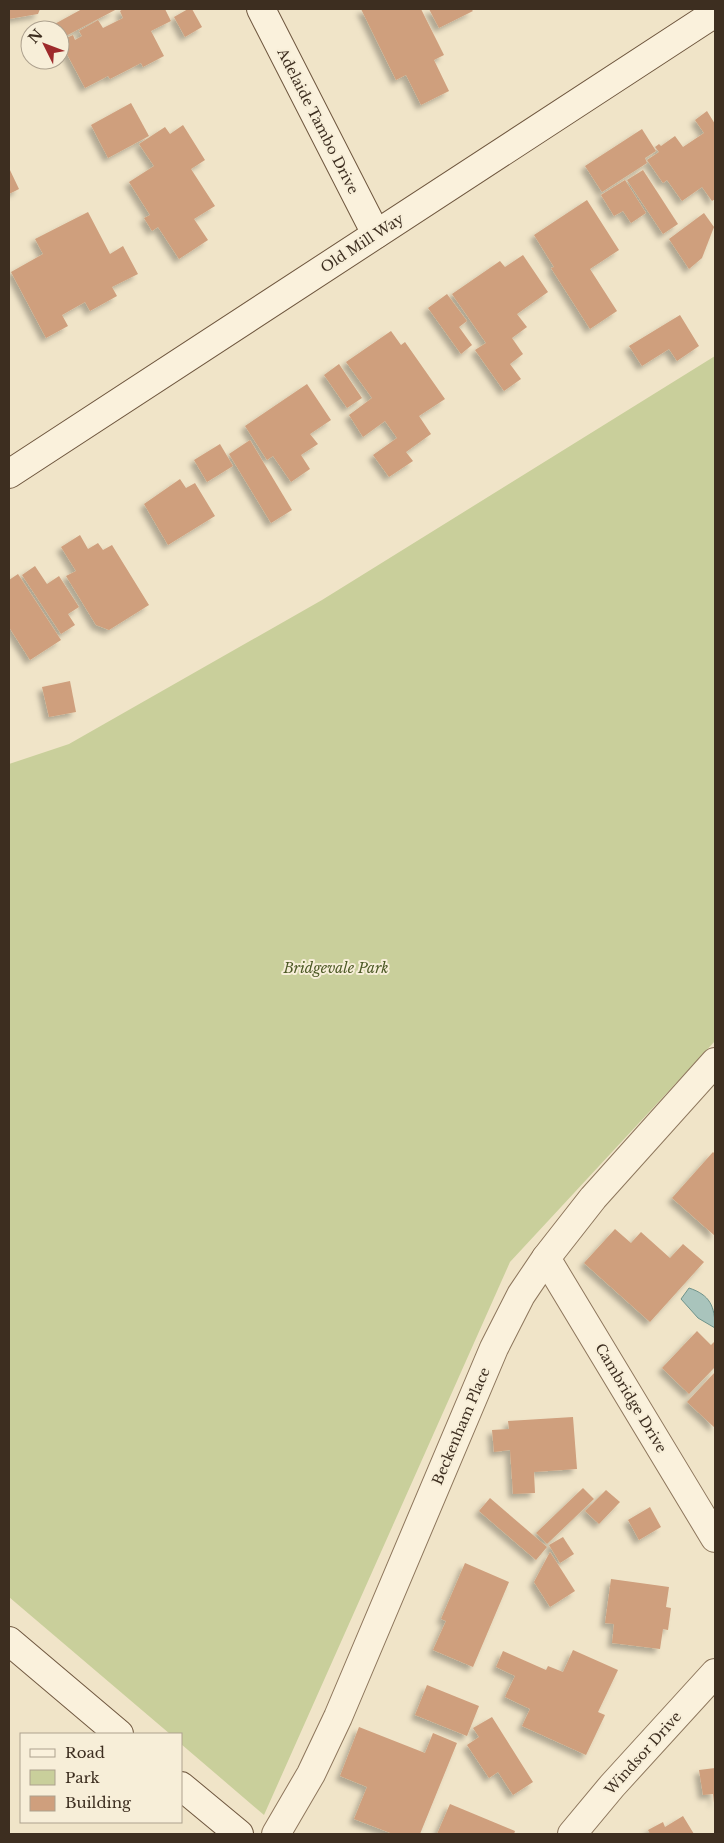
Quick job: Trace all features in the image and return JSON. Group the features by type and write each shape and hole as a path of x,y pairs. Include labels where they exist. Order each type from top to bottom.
{"street":[{"name":"Adelaide Tambo Drive","path":"261,9 376,234"},
{"name":"Old Mill Way","path":"9,474 715,14"},
{"name":"Beckenham Place","path":"276,1834 311,1774 338,1717 494,1348 521,1296 546,1258 593,1198 715,1062"},
{"name":"Cambridge Drive","path":"546,1258 715,1538"},
{"path":"9,1641 119,1733"},
{"name":"Windsor Drive","path":"572,1834 612,1786 715,1673"},
{"path":"182,1787 239,1834"}],"green space":[{"name":"Bridgevale Park","path":"715,356 715,1041 510,1262 264,1815 182,1745 182,1733 169,1733 9,1597 9,764 69,744 322,600"}],"water":[{"path":"689,1288 702,1294 710,1302 714,1313 715,1328 698,1318 681,1299"}],"building":[{"path":"9,9 40,9 38,14 9,19"},
{"path":"82,9 117,9 70,34 70,20 62,20"},
{"path":"123,9 165,9 171,21 151,31 164,56 143,67 141,63 110,79 108,76 85,88 70,60 70,36 73,35 75,40 82,36 79,31 98,20 103,28 123,18 120,11"},
{"path":"188,9 192,9 202,27 185,37 174,17"},
{"path":"361,9 421,9 444,55 434,60 449,91 421,105 406,75 396,80"},
{"path":"429,9 471,9 473,11 439,28"},
{"path":"131,103 149,136 108,158 91,125"},
{"path":"707,111 715,124 715,199 712,201 702,187 682,201 667,180 663,183 647,160 659,152 655,147 659,144 661,146 675,136 683,147 704,133 695,120"},
{"path":"183,125 205,160 191,169 215,206 194,219 208,240 179,259 158,227 152,231 144,218 150,215 129,182 154,166 139,144 165,127 170,134"},
{"path":"642,129 656,151 645,158 647,163 602,192 585,166"},
{"path":"9,168 19,189 9,194"},
{"path":"643,170 678,224 663,234 627,180"},
{"path":"625,180 646,213 631,223 623,211 614,216 601,195"},
{"path":"587,200 619,250 590,269 617,311 590,329 551,268 554,267 534,235"},
{"path":"88,212 110,254 123,246 138,274 112,287 117,296 90,311 85,302 62,315 68,326 46,338 11,272 43,254 35,239"},
{"path":"704,213 714,227 702,258 689,269 669,239"},
{"path":"523,255 548,292 517,314 527,327 512,338 523,354 510,364 521,379 504,391 475,350 486,343 452,294 500,261 505,267"},
{"path":"447,294 467,321 459,327 472,345 461,354 428,308"},
{"path":"680,315 699,346 677,361 669,349 642,366 629,346"},
{"path":"391,331 401,345 405,342 445,399 419,416 431,434 406,452 413,461 389,477 373,455 397,438 385,421 363,437 349,415 372,398 346,362"},
{"path":"339,364 362,398 347,408 324,375"},
{"path":"307,384 331,420 310,434 318,444 301,455 310,469 291,482 273,456 267,460 245,426"},
{"path":"250,440 292,510 271,523 229,454"},
{"path":"220,444 233,466 207,482 194,460"},
{"path":"180,479 186,488 195,483 215,516 168,545 144,504"},
{"path":"80,535 88,549 98,543 103,550 112,545 149,605 109,630 96,625 66,576 76,571 61,547"},
{"path":"35,566 47,584 59,576 79,607 68,614 75,625 61,634 22,575"},
{"path":"18,574 61,640 30,660 9,627 9,580"},
{"path":"70,681 76,712 49,717 42,687"},
{"path":"713,1152 715,1154 715,1236 672,1198"},
{"path":"615,1229 631,1243 641,1232 670,1258 683,1244 704,1262 650,1322 584,1263"},
{"path":"697,1331 711,1345 715,1341 715,1367 689,1394 662,1368"},
{"path":"715,1372 715,1428 687,1402"},
{"path":"573,1417 577,1469 534,1472 535,1493 513,1494 510,1450 494,1452 492,1430 509,1429 508,1421"},
{"path":"583,1488 594,1499 547,1544 536,1533"},
{"path":"606,1490 620,1502 599,1524 585,1511"},
{"path":"490,1498 547,1547 536,1560 479,1511"},
{"path":"650,1507 661,1527 639,1540 628,1520"},
{"path":"563,1537 574,1554 560,1563 549,1545"},
{"path":"550,1552 575,1591 550,1607 534,1582"},
{"path":"465,1563 509,1582 473,1667 433,1650 446,1621 441,1619"},
{"path":"611,1579 669,1587 666,1607 671,1608 668,1630 663,1629 660,1649 612,1643 614,1624 605,1623"},
{"path":"573,1650 618,1670 598,1712 605,1715 586,1755 522,1726 530,1709 505,1697 515,1676 496,1667 503,1651 546,1670 548,1666 563,1672"},
{"path":"427,1685 479,1706 467,1736 415,1715"},
{"path":"492,1717 533,1782 513,1795 498,1772 489,1778 467,1745 479,1737 473,1728"},
{"path":"359,1727 425,1753 433,1733 457,1743 420,1834 393,1834 354,1819 367,1787 340,1776"},
{"path":"715,1768 714,1803 713,1794 703,1795 699,1770"},
{"path":"450,1804 515,1831 514,1834 437,1834"},
{"path":"683,1816 694,1834 650,1834 648,1830 663,1822 665,1827"}]}
